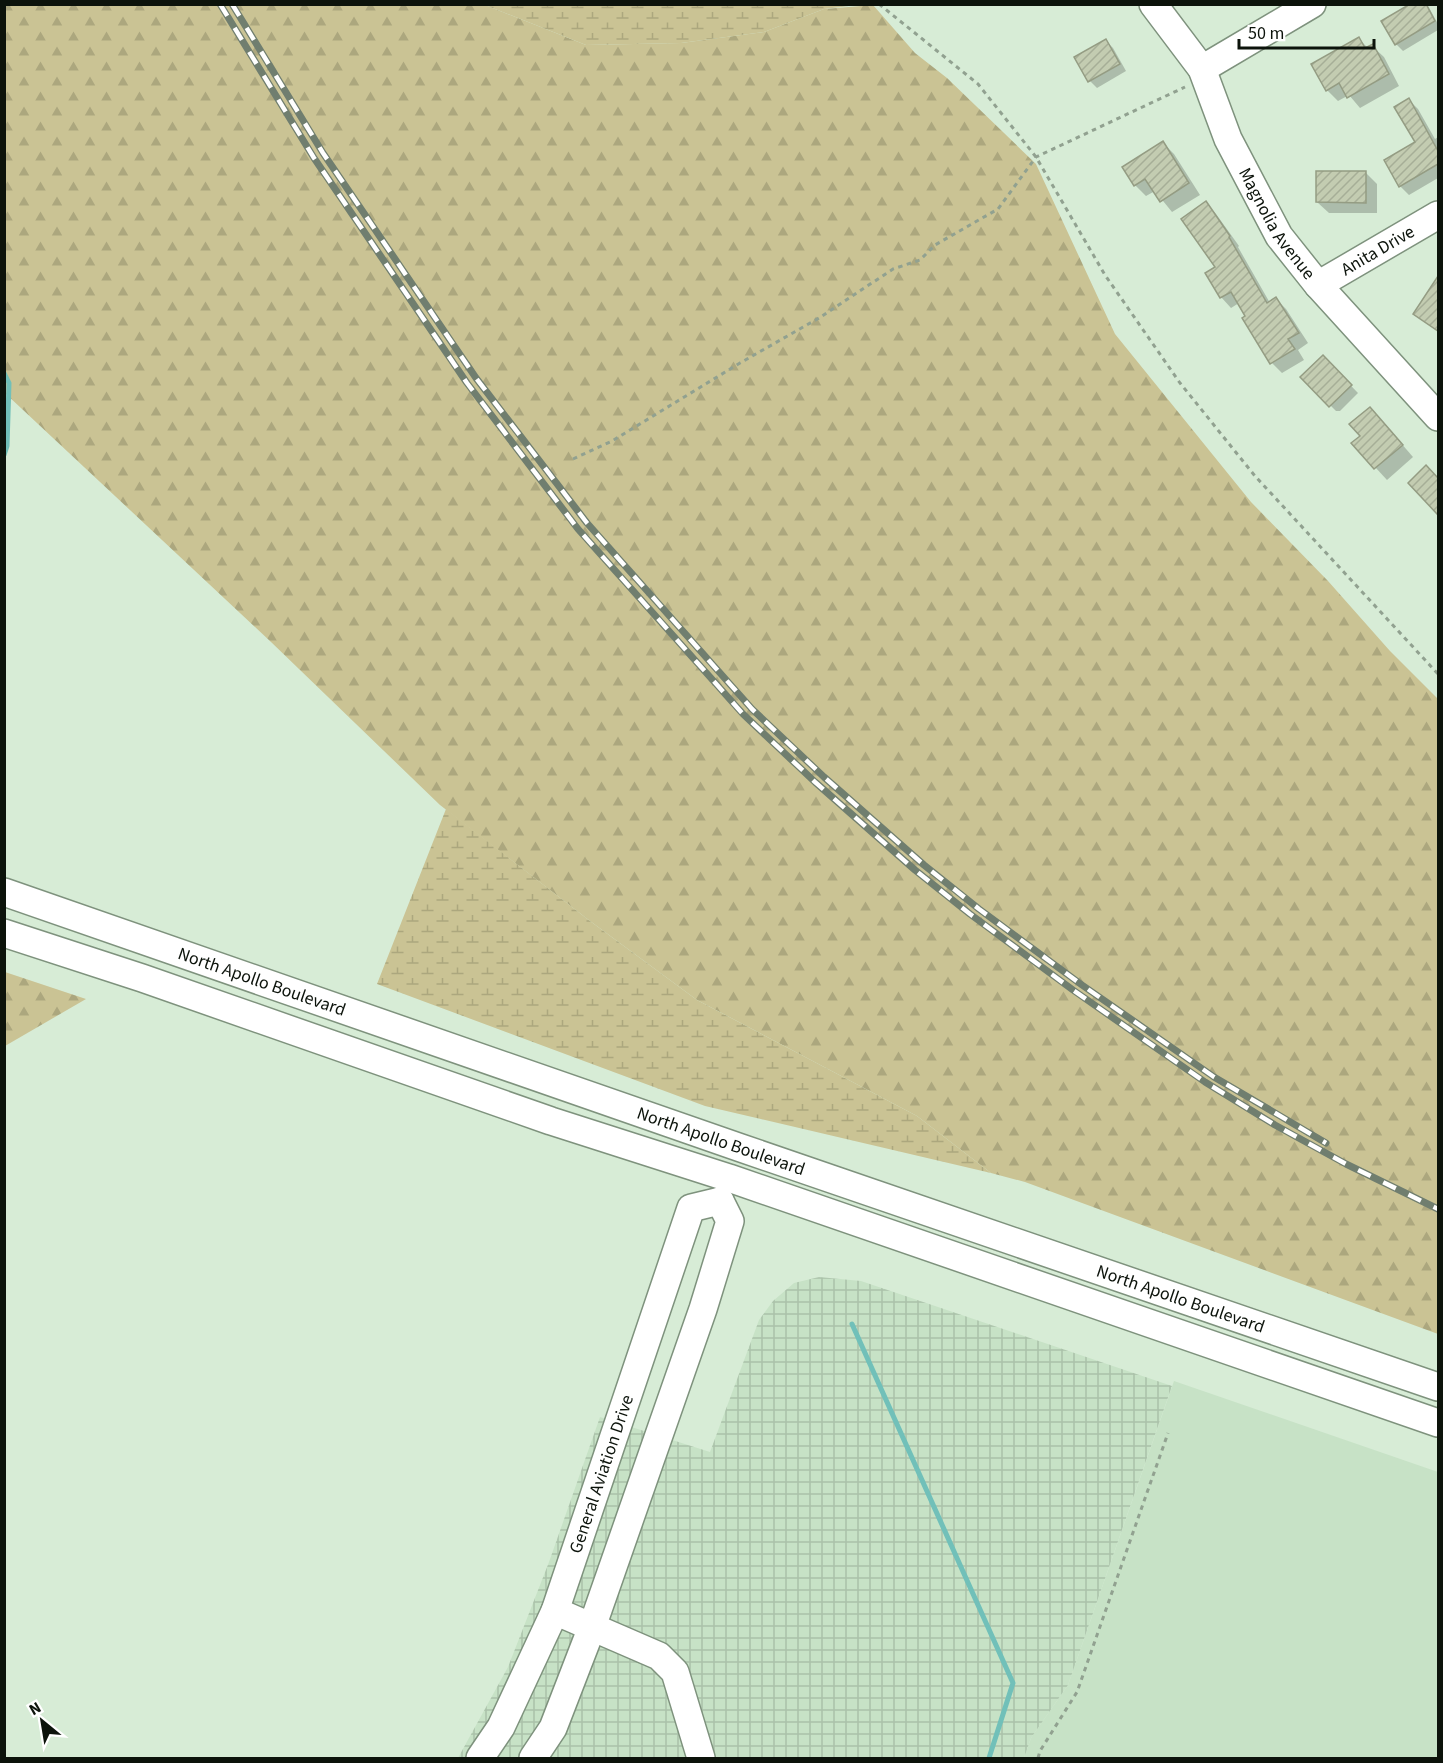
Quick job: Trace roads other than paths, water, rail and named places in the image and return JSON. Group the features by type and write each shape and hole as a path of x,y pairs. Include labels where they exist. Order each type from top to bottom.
{"street":[{"name":"Magnolia Avenue","path":"1153,4 1202,69 1228,139 1279,236 1318,285 1438,417"},
{"path":"1202,69 1312,4"},
{"name":"Anita Drive","path":"1318,285 1438,215"},
{"name":"North Apollo Boulevard","path":"4,892 1438,1387"},
{"name":"North Apollo Boulevard","path":"4,933 141,978 551,1121 724,1189 1438,1423"},
{"path":"534,1758 553,1728 592,1627 704,1309 730,1221 724,1189 741,1148"},
{"name":"General Aviation Drive","path":"480,1758 501,1726 555,1611 691,1208 724,1189"},
{"path":"621,1411 662,1425"},
{"path":"555,1611 659,1656 675,1671 701,1758"}],"waterway":[{"path":"4,373 9,383 7,446 4,455"},
{"path":"852,1324 1013,1683 989,1758"}],"railway":[{"path":"220,4 314,158 467,383 578,529 743,714 815,782 915,870 1073,990 1205,1082 1275,1125 1346,1164 1438,1209"},
{"path":"232,4 323,153 476,378 587,523 752,709 824,777 924,865 979,909 1082,985 1214,1077 1326,1143"}]}
